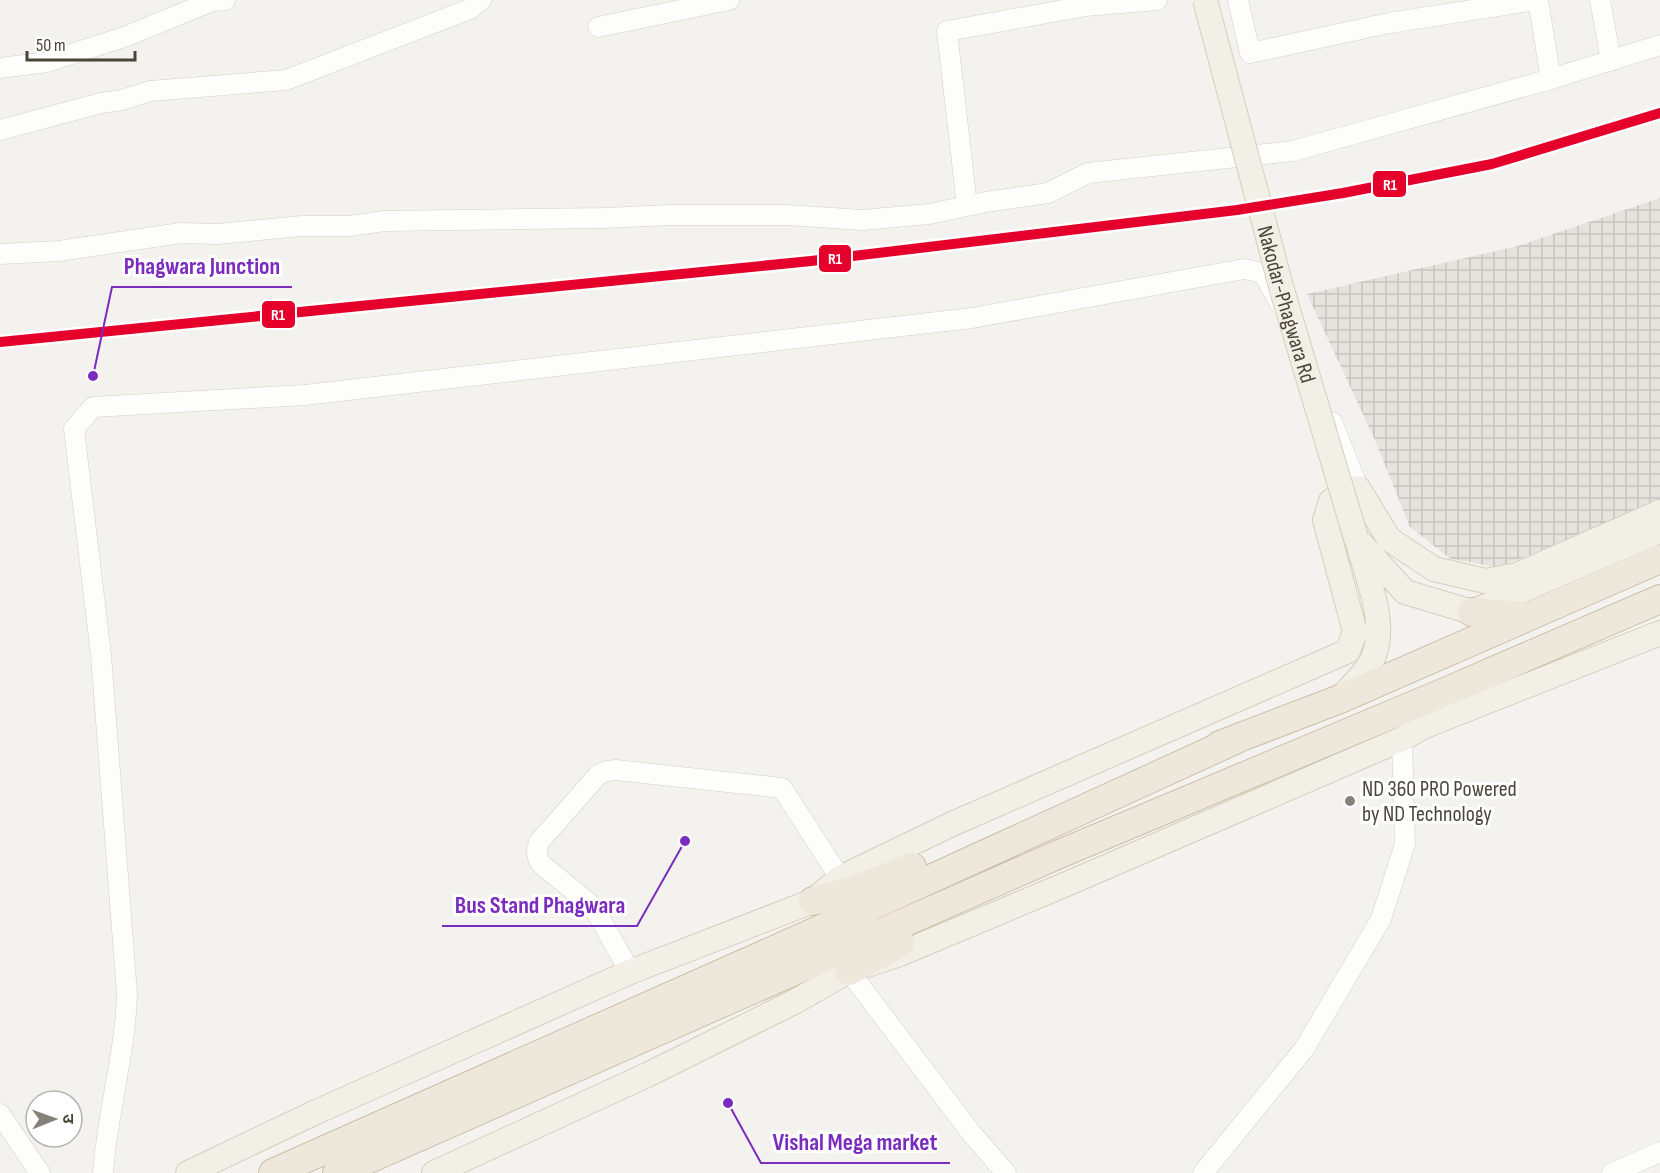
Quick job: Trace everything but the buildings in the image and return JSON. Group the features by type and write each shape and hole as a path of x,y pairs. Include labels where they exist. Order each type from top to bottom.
{"highway":[{"path":"813,901 855,890 1152,767 1237,739 1340,699 1660,559"},
{"path":"337,1173 1057,855 1660,599"},
{"path":"1472,612 1529,617"},
{"path":"273,1173 782,946 1237,739"},
{"path":"849,971 890,947 1136,838 1241,777"}],"main road":[{"name":"Nakodar-Phagwara Rd","path":"1205,0 1282,290 1379,622 1379,639 1372,660 1340,699"},
{"path":"188,1173 314,1113 630,972 813,901 840,878 952,824 1348,651 1355,632 1325,520 1331,501 1358,488 1389,539 1434,569 1485,581 1517,575 1660,512"},
{"path":"1356,538 1405,592 1472,612 1660,531"},
{"path":"434,1173 647,1076 796,1001 849,971 932,940 1402,739 1425,726 1660,633"}],"street":[{"path":"0,68 46,62 127,36 212,2 225,0"},
{"path":"0,130 150,91 286,80 470,9 481,0"},
{"path":"598,27 729,0"},
{"path":"967,206 946,31 1086,3 1157,0"},
{"path":"1238,0 1250,53 1389,24 1537,0 1551,79"},
{"path":"1600,0 1611,60"},
{"path":"0,254 59,251 181,233 218,234 302,226 350,226 384,221 672,215 786,215 863,220 929,214 1048,194 1088,173 1293,151 1551,79 1660,45"},
{"path":"104,1173 123,1048 127,994 101,655 74,429 93,407 305,395 972,318 1244,269 1263,273 1297,333 1358,488"},
{"path":"1203,1173 1304,1049 1381,919 1405,844 1402,739"},
{"path":"630,972 590,904 541,864 537,858 536,849 539,842 599,774 616,770 782,788 840,878"},
{"path":"849,971 972,1134 1006,1173"},
{"path":"0,1114 40,1173"},
{"path":"1612,1173 1660,1152"}],"shaded area":[{"path":"1660,198 1660,501 1497,567 1451,559 1410,527 1374,438 1307,294 1518,246"}],"transit line":[{"name":"R1","path":"0,342 811,261 1237,210 1343,193 1492,164 1660,113"}],"place":[{"name":"Phagwara Junction","path":"93,376"},
{"name":"ND 360 PRO Powered by ND Technology","path":"1350,801"},
{"name":"Bus Stand Phagwara","path":"685,841"},
{"name":"Vishal Mega market","path":"728,1103"}]}
